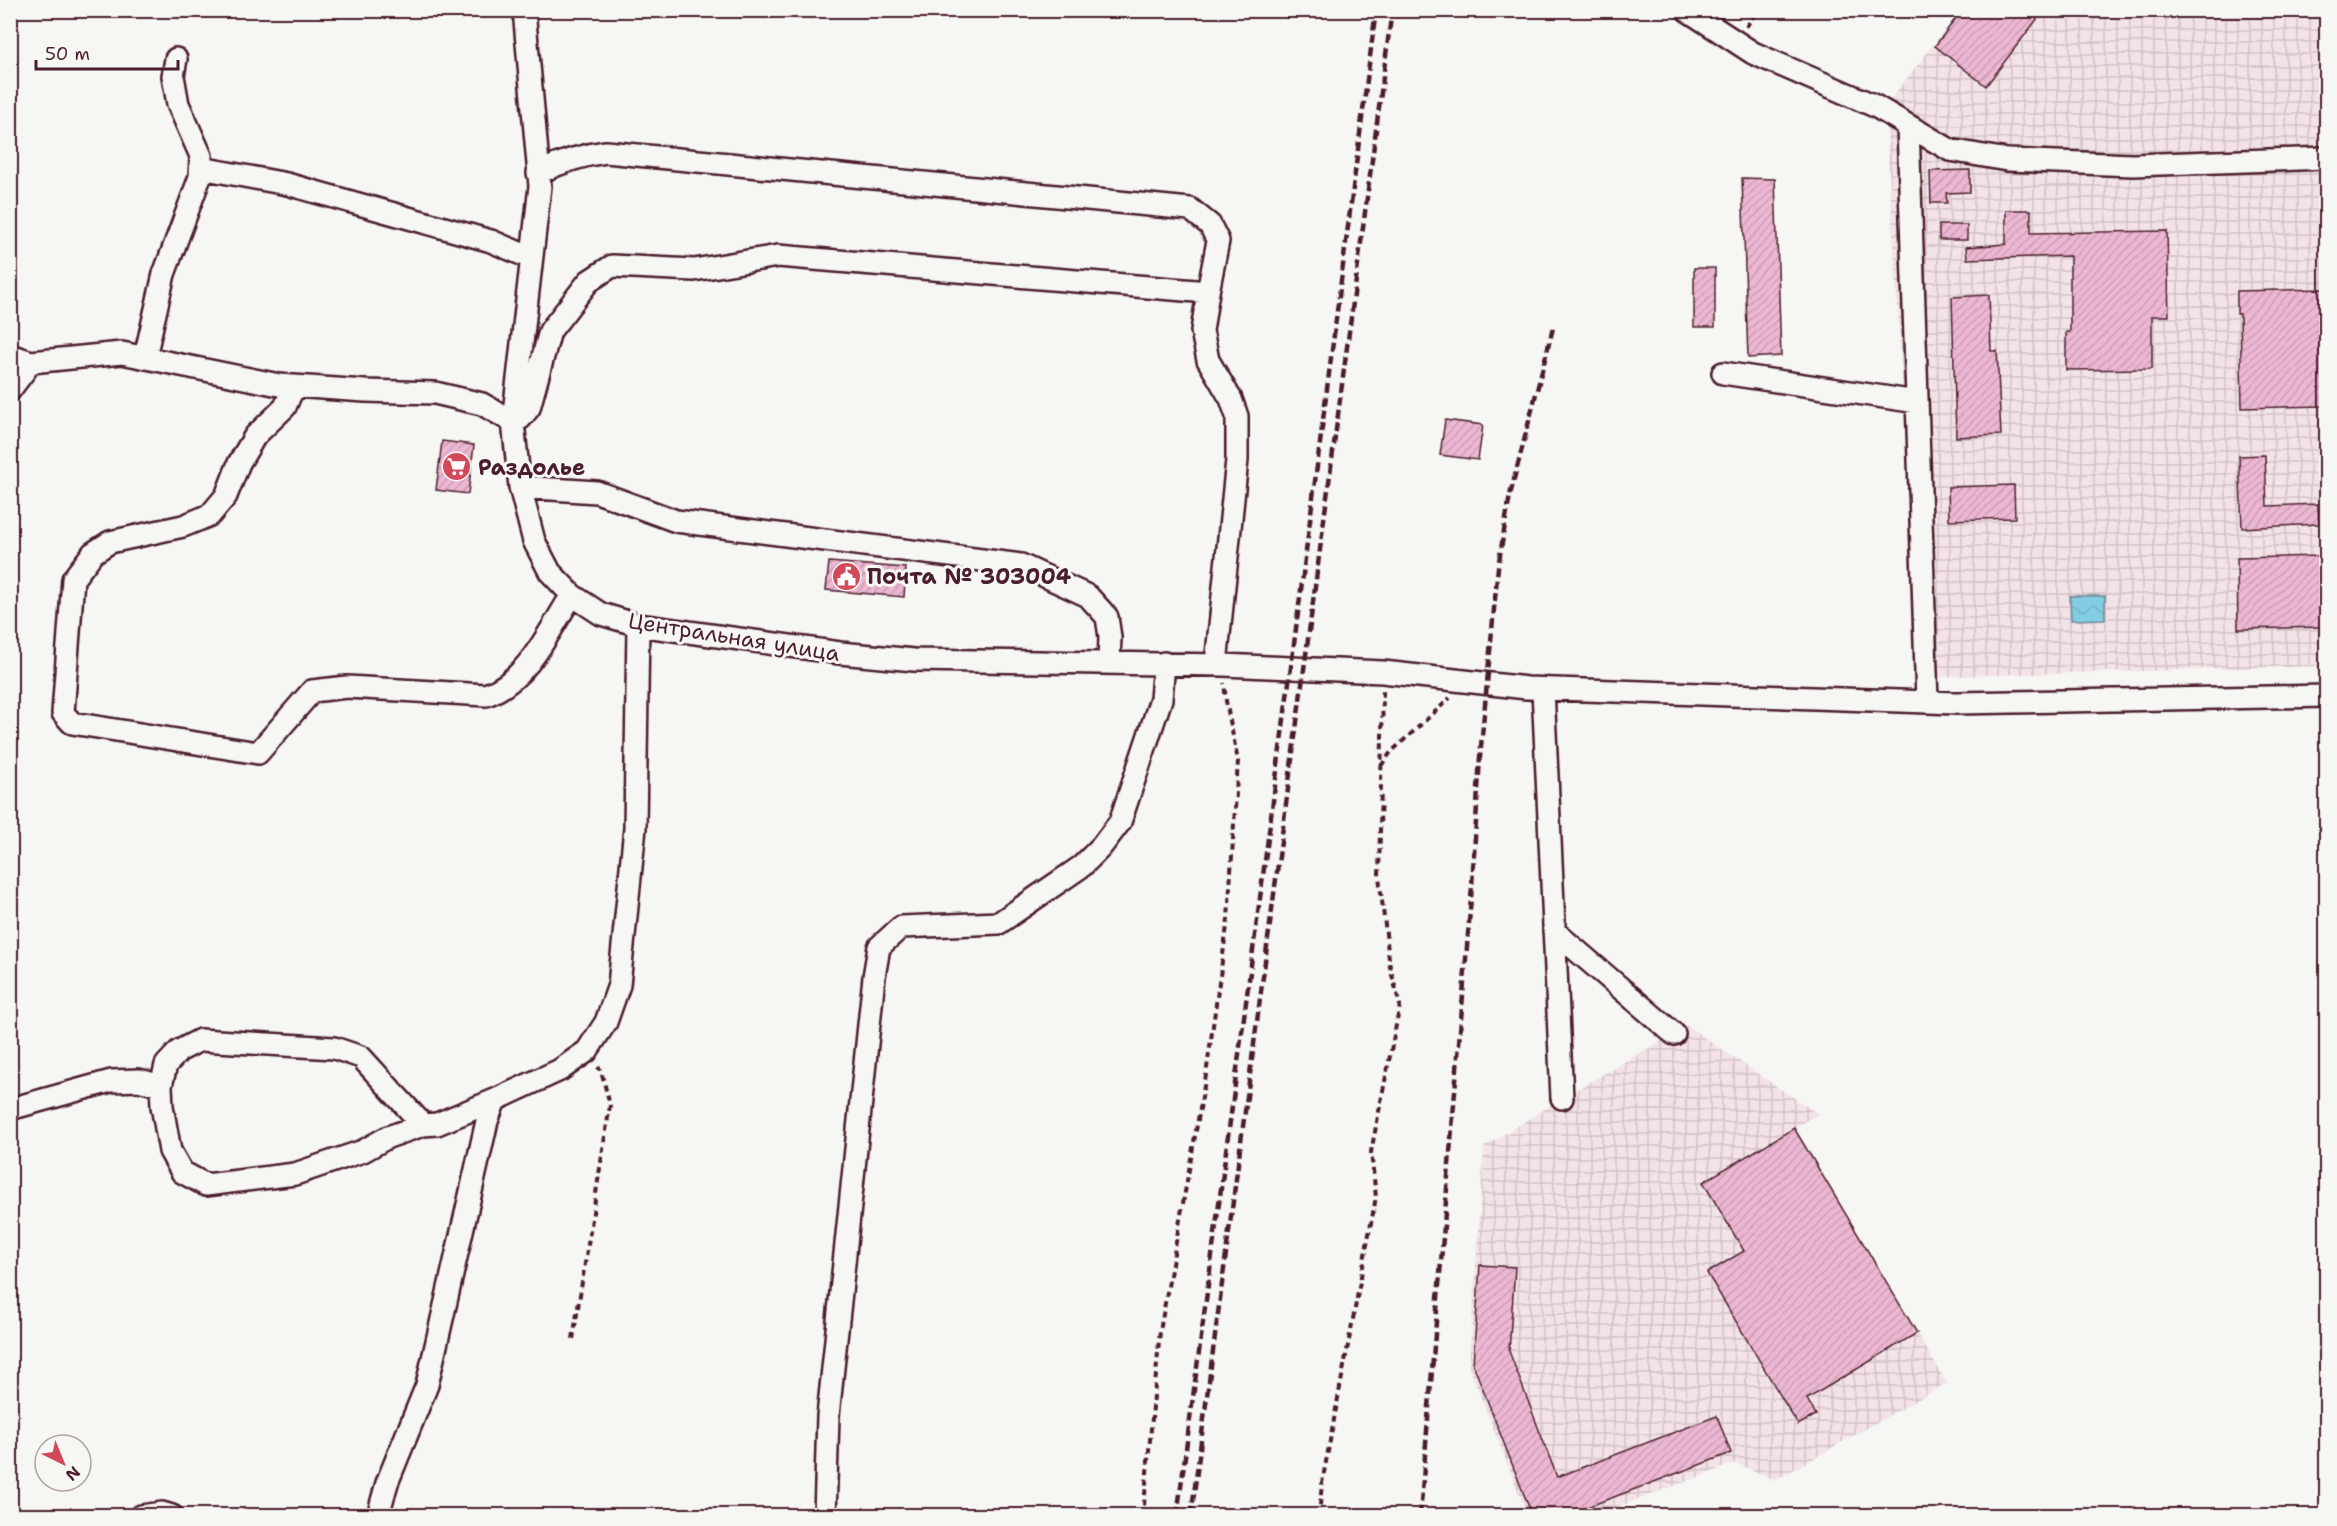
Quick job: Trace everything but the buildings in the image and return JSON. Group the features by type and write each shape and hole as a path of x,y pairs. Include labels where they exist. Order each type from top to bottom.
{"street":[{"name":"Центральная улица","path":"524,10 540,186 513,422 520,487 534,541 550,572 572,595 601,614 638,625 840,653 914,660 1220,664 1383,672 1543,689 1927,702 2326,696"},
{"path":"1687,10 1754,53 1875,106 1950,150 2007,160 2133,165 2326,158"},
{"path":"145,357 164,274 200,177 201,168 201,156 178,104 173,76 176,58"},
{"path":"1908,126 1927,702"},
{"path":"538,173 563,160 606,152 1190,209 1210,225 1218,241 1202,331 1208,360 1231,399 1237,416 1237,460 1220,664"},
{"path":"201,168 287,184 491,241 531,258"},
{"path":"10,355 31,362 122,353 279,385 435,393 482,404 513,422 521,418 529,408 550,331 589,281 612,266 694,270 778,256 1208,292"},
{"path":"10,390 31,362"},
{"path":"1723,373 1917,402"},
{"path":"294,386 285,407 255,436 239,463 226,496 210,515 183,525 110,542 93,554 73,579 63,713 72,723 258,753 312,691 347,687 486,695 500,690 525,668 572,595"},
{"path":"520,487 597,492 676,521 1021,565 1088,596 1107,616 1110,637 1109,662"},
{"path":"423,1125 361,1057 334,1048 200,1040 179,1051 166,1065 161,1086 170,1151 182,1172 206,1185 295,1174 363,1151 388,1137 423,1125 437,1124 495,1100 560,1070 587,1051 606,1022 619,985 635,828 638,625"},
{"path":"825,1515 828,1416 879,947 901,927 999,923 1082,866 1101,847 1120,822 1161,699 1164,663"},
{"path":"1543,689 1562,1098"},
{"path":"1554,931 1674,1034"},
{"path":"10,1109 111,1081 139,1080 161,1086"},
{"path":"380,1513 387,1484 427,1385 487,1121 495,1100"},
{"path":"141,1515 162,1513 172,1515"}],"path":[{"path":"1143,1515 1160,1331 1206,1076 1228,919 1238,761 1220,664"},
{"path":"1319,1515 1322,1483 1376,1197 1371,1152 1400,1005 1389,967 1379,876 1383,672"},
{"path":"1381,767 1390,752 1468,682"},
{"path":"573,1339 610,1105 601,1071 587,1051"}],"shaded area":[{"path":"1960,11 2326,11 2326,666 1921,677 1885,106"},
{"path":"1687,1026 1818,1114 1794,1128 1947,1383 1775,1480 1736,1463 1596,1515 1528,1516 1469,1367 1484,1147 1562,1098"}],"water":[{"path":"2070,596 2105,596 2105,619 2071,620"}],"railway":[{"path":"1177,1516 1376,10"},
{"path":"1191,1516 1392,10"},
{"path":"1420,1516 1472,886 1480,757 1498,567 1510,495 1553,328"}],"place":[{"name":"Раздолье","path":"457,467"},
{"name":"Почта № 303004","path":"846,576"}]}
